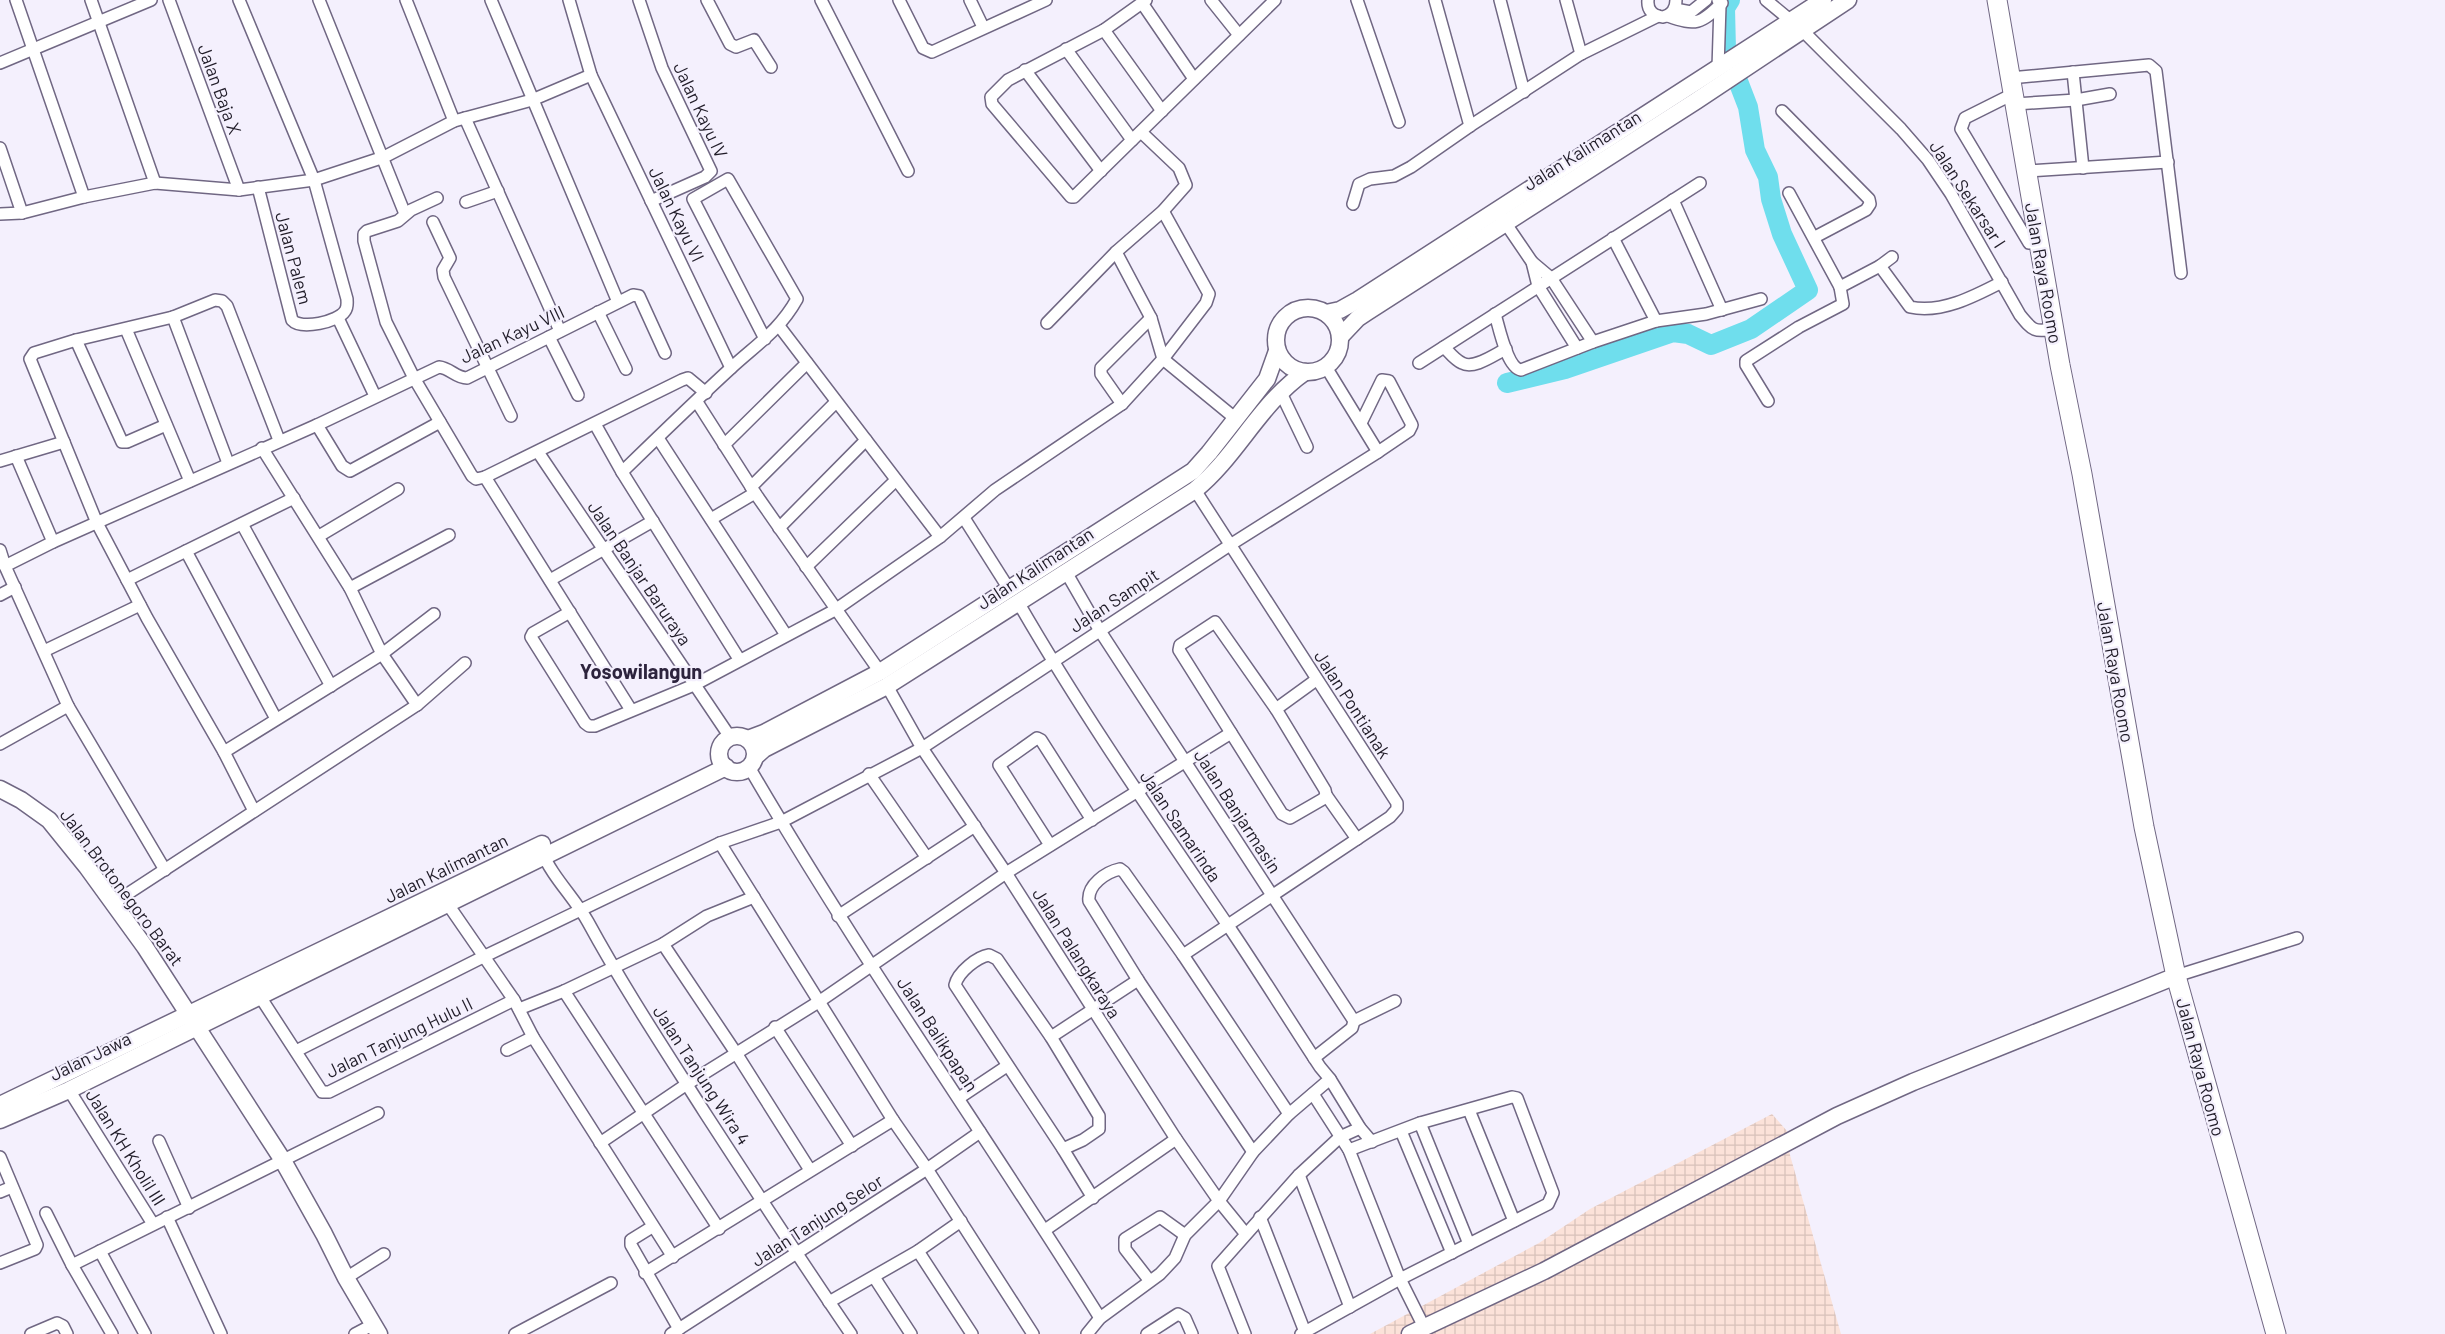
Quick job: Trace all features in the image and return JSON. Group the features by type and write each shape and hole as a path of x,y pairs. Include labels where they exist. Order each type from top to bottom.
{"highway":[{"name":"Jalan Raya Roomo","path":"1997,0 2054,329 2084,483 2138,799 2176,976 2276,1334"}],"main road":[{"name":"Jalan Kalimantan","path":"1797,25 1823,0"},
{"name":"Jalan Kalimantan","path":"1340,337 1358,318 1501,216 1797,25 1848,0"},
{"name":"Jalan Kalimantan","path":"1326,313 1340,310 1501,216"},
{"path":"1306,307 1326,313 1338,328 1340,337 1337,354 1326,367 1316,372 1305,372 1293,369 1283,362 1277,352 1276,331 1287,314 1306,307"},
{"name":"Jalan Kalimantan","path":"1014,596 1066,572 1193,470 1267,379 1277,352"},
{"name":"Jalan Kalimantan","path":"752,762 772,745 883,679 1133,519 1195,490 1213,474 1280,391 1305,372"},
{"name":"Jalan Kalimantan","path":"748,739 883,679"},
{"path":"736,736 748,739 752,744 752,762 737,772 723,762 721,746 730,737 736,736"},
{"name":"Jalan Kalimantan","path":"193,1019 723,762"},
{"name":"Jalan Brotonegoro Barat","path":"0,789 21,800 49,820 87,867 145,947 282,1159 346,1278 376,1329"},
{"name":"Jalan Kalimantan","path":"193,1019 260,995 369,934 447,903 541,851"},
{"path":"1417,1330 1544,1271 1837,1116 1913,1082 2176,976"},
{"name":"Jalan Jawa","path":"0,1120 69,1090 193,1019"},
{"name":"Jalan Jawa","path":"0,1105 193,1019"}],"street":[{"path":"16,0 84,197"},
{"path":"91,0 155,183"},
{"path":"0,63 151,0"},
{"name":"Jalan Baja X","path":"169,0 239,190"},
{"path":"239,0 314,180 347,299 346,311 338,318 375,396"},
{"path":"319,0 384,157 405,214"},
{"path":"406,0 459,119 498,191 560,331"},
{"path":"491,0 618,302"},
{"name":"Jalan Kayu VI","path":"569,0 591,75 732,368"},
{"name":"Jalan Kayu IV","path":"638,0 662,68 711,171 705,177 651,201"},
{"path":"707,0 730,44 736,46 754,40 770,67"},
{"path":"821,0 908,171"},
{"path":"899,0 923,48 927,52 932,52 1046,0"},
{"path":"970,0 984,27"},
{"path":"1211,0 1239,35"},
{"path":"1194,79 1144,1 1104,30 1008,80 991,97 992,104 1071,197 1074,197 1275,0"},
{"path":"1357,0 1399,122"},
{"path":"1436,0 1470,126"},
{"path":"1500,0 1524,92"},
{"path":"1566,0 1581,54"},
{"path":"1638,0 1662,8 1691,12 1706,0"},
{"name":"Jalan Sekarsar I","path":"1766,0 1797,25 1901,130 1928,160 1951,194 2020,315 2031,329 2039,331 2054,329"},
{"path":"1662,8 1683,21 1703,21 1721,2"},
{"path":"1721,2 1722,72"},
{"path":"1354,204 1359,184 1370,179 1391,177 1404,171 1581,54 1662,8"},
{"path":"1104,30 1162,110"},
{"path":"1066,49 1132,140"},
{"path":"2039,240 2029,243 1961,129 1965,118 2013,92 2073,72 2149,65 2156,71 2181,273"},
{"path":"1025,70 1100,171"},
{"path":"2073,72 2083,168"},
{"path":"0,214 22,214 84,197 155,183 239,190 314,180 384,157 459,119 532,100 591,75"},
{"path":"2013,92 2076,100 2110,94"},
{"path":"1782,110 1869,200 1870,204 1866,210 1815,237"},
{"path":"1047,324 1116,252 1163,211 1186,185 1179,168 1141,132"},
{"path":"0,148 22,214"},
{"path":"2027,171 2168,162"},
{"path":"622,472 779,326 797,297 731,181 725,180 693,199 765,339"},
{"path":"1419,363 1700,183"},
{"name":"Jalan Palem","path":"258,187 292,320 296,324 303,326 338,318"},
{"path":"466,202 498,191"},
{"path":"1768,401 1746,365 1746,361 1799,328 1844,304 1840,287 1815,237 1789,193"},
{"path":"437,198 405,214 398,220 367,231 364,234 364,241 386,322 414,378 472,476 476,479 485,477 538,452 688,378 706,393"},
{"path":"1674,200 1722,310"},
{"path":"570,612 534,634 532,641 585,723 589,726 595,726 694,685 739,659 835,610 940,537 996,490 1122,404 1163,359 1206,303 1209,294 1163,211"},
{"path":"1501,216 1532,262 1551,278 1593,342"},
{"path":"433,222 450,258 443,273 511,416"},
{"path":"1613,238 1656,321"},
{"path":"1116,252 1151,318 1163,359 1236,419"},
{"path":"1840,287 1880,266 1892,256"},
{"path":"1532,262 1538,286 1577,348"},
{"path":"1880,266 1910,307 1921,310 1932,309 1976,295 2002,282"},
{"name":"Jalan Kayu VIII","path":"5,566 53,542 279,440 317,425 439,367 445,367 463,378 487,369 618,302 637,295 665,353"},
{"path":"1495,314 1513,366 1521,370 1593,342 1656,321 1722,310 1761,299"},
{"path":"254,811 224,752 140,604 97,523 30,359 34,353 76,340 173,317 214,300 222,301 227,306 279,440"},
{"path":"598,312 626,370"},
{"path":"173,317 228,464"},
{"path":"1122,404 1101,374 1101,368 1151,318"},
{"path":"779,326 940,537"},
{"path":"126,329 190,481"},
{"path":"549,337 578,396"},
{"path":"76,340 122,442 127,442 166,425"},
{"path":"1444,347 1463,364 1470,365 1506,349"},
{"path":"724,445 807,363"},
{"path":"1326,367 1378,452"},
{"name":"Jalan Sampit","path":"296,1051 483,957 720,843 781,822 869,774 922,748 1230,545 1378,452 1409,431 1412,425 1389,381 1382,380 1361,423"},
{"path":"1280,391 1307,447"},
{"name":"Jalan Palangkaraya","path":"697,402 753,490 883,679 922,748 975,826 1092,1011 1176,1139 1218,1201 1245,1233"},
{"path":"711,519 753,490 836,402"},
{"path":"317,425 342,466 350,471 440,422"},
{"path":"595,424 622,472 739,659"},
{"path":"658,438 786,635"},
{"path":"779,528 866,440"},
{"path":"0,461 64,442"},
{"path":"262,448 350,588 382,654 417,705"},
{"name":"Jalan Banjar Baruraya","path":"538,452 730,737"},
{"path":"16,456 53,542"},
{"path":"485,477 631,710"},
{"path":"806,567 896,480"},
{"path":"319,536 398,489"},
{"name":"Jalan Pontianak","path":"1183,955 1358,839 1390,817 1397,809 1396,803 1195,490"},
{"path":"127,580 294,498"},
{"name":"Jalan Samarinda","path":"964,518 1136,793 1228,926 1330,1079 1360,1128 1372,1142"},
{"path":"550,580 653,521"},
{"path":"242,524 331,686"},
{"path":"350,588 449,535"},
{"path":"0,550 5,566 68,706 165,870"},
{"path":"186,551 276,719"},
{"name":"Jalan Banjarmasin","path":"1066,572 1100,630 1354,1021"},
{"path":"0,594 15,587"},
{"path":"44,651 140,604"},
{"path":"224,752 382,654 434,614"},
{"path":"1326,795 1324,799 1290,818 1286,817 1179,650 1180,645 1211,624 1218,624 1276,710 1323,786 1326,795 1358,839"},
{"path":"112,904 417,705 465,663"},
{"path":"1276,710 1316,680"},
{"path":"0,744 68,706"},
{"path":"600,1143 736,1052 872,966 1050,845 1231,733"},
{"path":"1050,845 999,765 1037,738 1041,740 1092,820"},
{"name":"Jalan Balikpapan","path":"752,762 781,822 838,916 959,1098 1100,1318"},
{"path":"869,774 927,858"},
{"path":"838,916 975,826"},
{"path":"720,843 820,1000 893,1120 927,1169 1033,1334"},
{"name":"Jalan Tanjung Wira 4","path":"541,851 552,873 581,910 613,967 796,1254 851,1334"},
{"path":"1253,1152 1138,980 1089,901 1088,894 1092,886 1113,871 1120,869 1124,872 1183,955 1289,1114"},
{"path":"517,1004 564,991 663,944 707,916 754,897"},
{"path":"447,903 517,1004 533,1037 652,1227 673,1257"},
{"path":"2176,976 2297,938"},
{"path":"663,944 736,1052 810,1170"},
{"path":"1063,1149 1083,1140 1099,1129 1100,1122 1050,1037 997,959 989,955 982,956 959,976 955,985 1093,1198"},
{"path":"1050,1037 1138,980"},
{"path":"564,991 719,1229"},
{"name":"Jalan Tanjung Hulu II","path":"260,995 322,1092 329,1092 517,1004"},
{"path":"1317,1062 1352,1028 1354,1021 1395,1001"},
{"path":"775,1027 852,1146"},
{"path":"507,1050 533,1037"},
{"path":"959,1098 1007,1066"},
{"path":"1091,1333 1100,1318 1149,1280 1160,1274 1175,1258 1185,1235 1218,1201 1253,1152 1289,1114 1330,1079"},
{"name":"Jalan KH Kholil III","path":"69,1090 153,1224"},
{"path":"1313,1094 1349,1150 1400,1279 1416,1312 1417,1330"},
{"path":"1260,1217 1303,1333 1400,1279 1548,1204 1552,1193 1519,1102 1516,1098 1512,1097 1420,1123 1349,1150"},
{"path":"1470,1110 1514,1221"},
{"path":"72,1265 167,1217 189,1208 282,1159 378,1113"},
{"path":"645,1273 893,1120"},
{"path":"1420,1123 1469,1244"},
{"path":"1245,1334 1218,1266 1245,1233 1299,1175 1340,1137 1360,1128"},
{"path":"1400,1131 1452,1253"},
{"name":"Jalan Tanjung Selor","path":"675,1332 927,1169 980,1132"},
{"path":"1045,1230 1176,1139"},
{"path":"159,1140 189,1208"},
{"path":"0,1157 37,1244 35,1249 0,1263"},
{"path":"1299,1175 1350,1306"},
{"path":"0,1192 12,1187"},
{"path":"46,1213 72,1265 112,1334"},
{"path":"167,1217 221,1334"},
{"path":"1149,1280 1125,1249 1125,1239 1160,1217 1185,1235"},
{"path":"829,1302 918,1251 961,1221"},
{"path":"652,1227 631,1240 631,1245 675,1332"},
{"path":"100,1251 145,1334"},
{"path":"918,1251 972,1334"},
{"path":"346,1278 384,1254"},
{"path":"874,1277 911,1334"},
{"path":"514,1334 611,1283"},
{"path":"1147,1334 1178,1314 1185,1318 1192,1334"},
{"path":"31,1334 58,1323 63,1326 67,1334"},
{"path":"355,1334 376,1329"}],"shaded area":[{"path":"1772,1114 1787,1131 1790,1155 1841,1334 1370,1334 1539,1243 1590,1209"}],"waterway":[{"path":"1507,383 1565,369 1673,332 1688,334 1711,345 1751,329 1808,290 1782,234 1771,199 1768,177 1755,150 1748,107 1726,50 1725,8 1730,0"}],"district":[{"name":"Yosowilangun","path":"641,671"}]}
